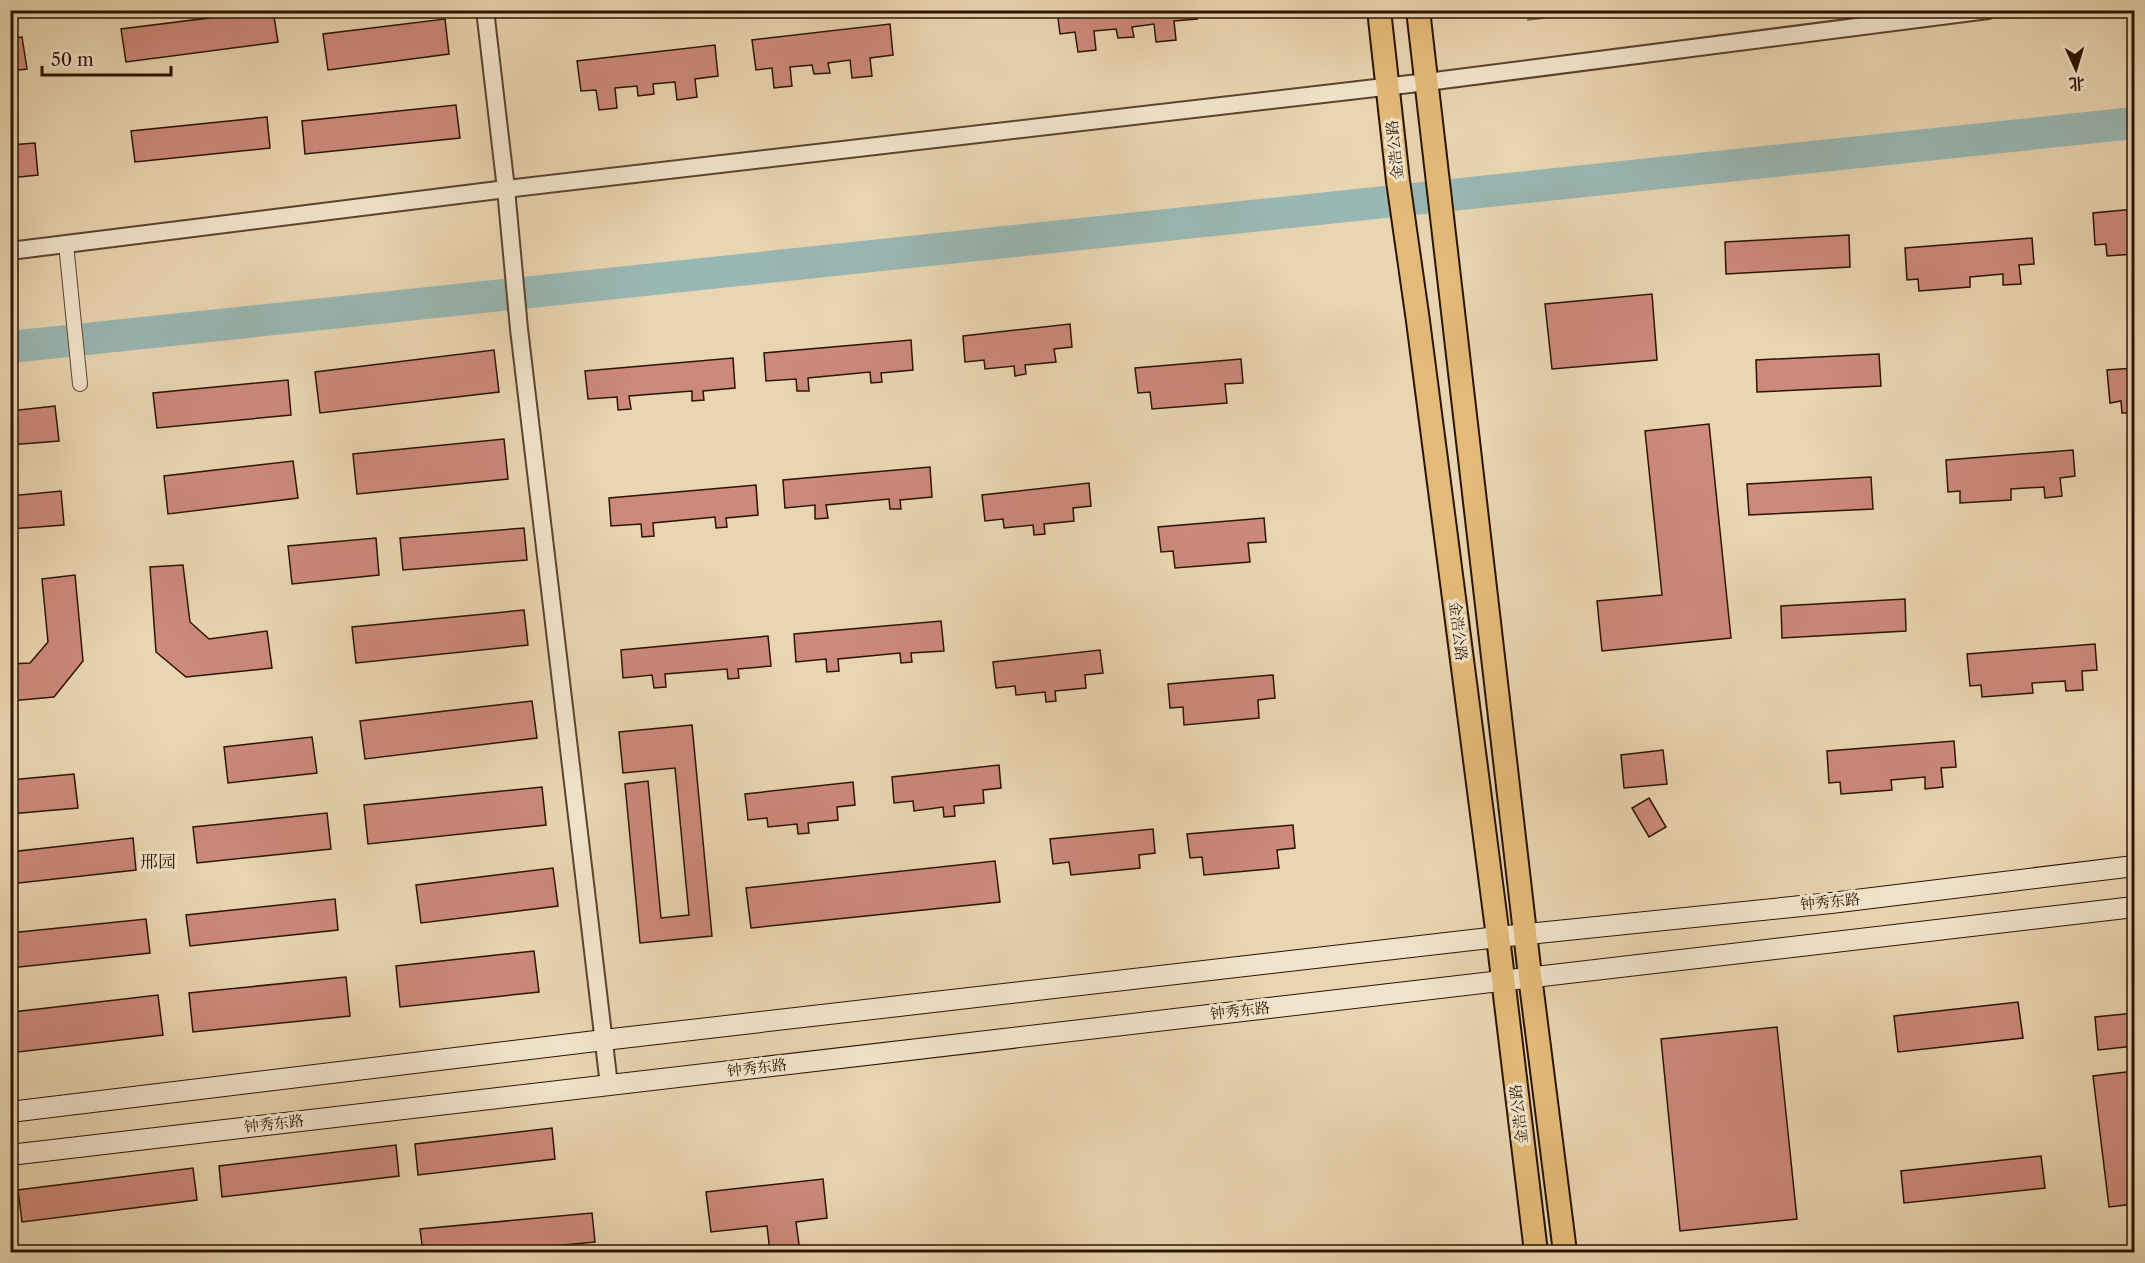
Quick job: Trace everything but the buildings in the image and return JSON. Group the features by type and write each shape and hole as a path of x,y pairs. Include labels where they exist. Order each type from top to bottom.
{"main road":[{"name":"金浩公路","path":"1379,10 1404,231 1418,321 1498,937 1536,1252"},
{"path":"1418,10 1530,976 1565,1252"},
{"name":"钟秀东路","path":"1498,937 1831,903 2134,866"},
{"path":"1530,976 2134,907"},
{"path":"10,1112 603,1040 1498,937"},
{"name":"钟秀东路","path":"10,1155 1530,976"}],"street":[{"path":"485,10 506,189 519,329 609,1085"},
{"path":"10,251 506,189 1427,82 1988,10"},
{"path":"66,244 79,379"}],"green space":[{"path":"1527,10 1604,10 1604,11 1528,20"}],"waterway":[{"path":"10,347 2134,123"}],"district":[{"name":"邢园","path":"158,862"}]}
